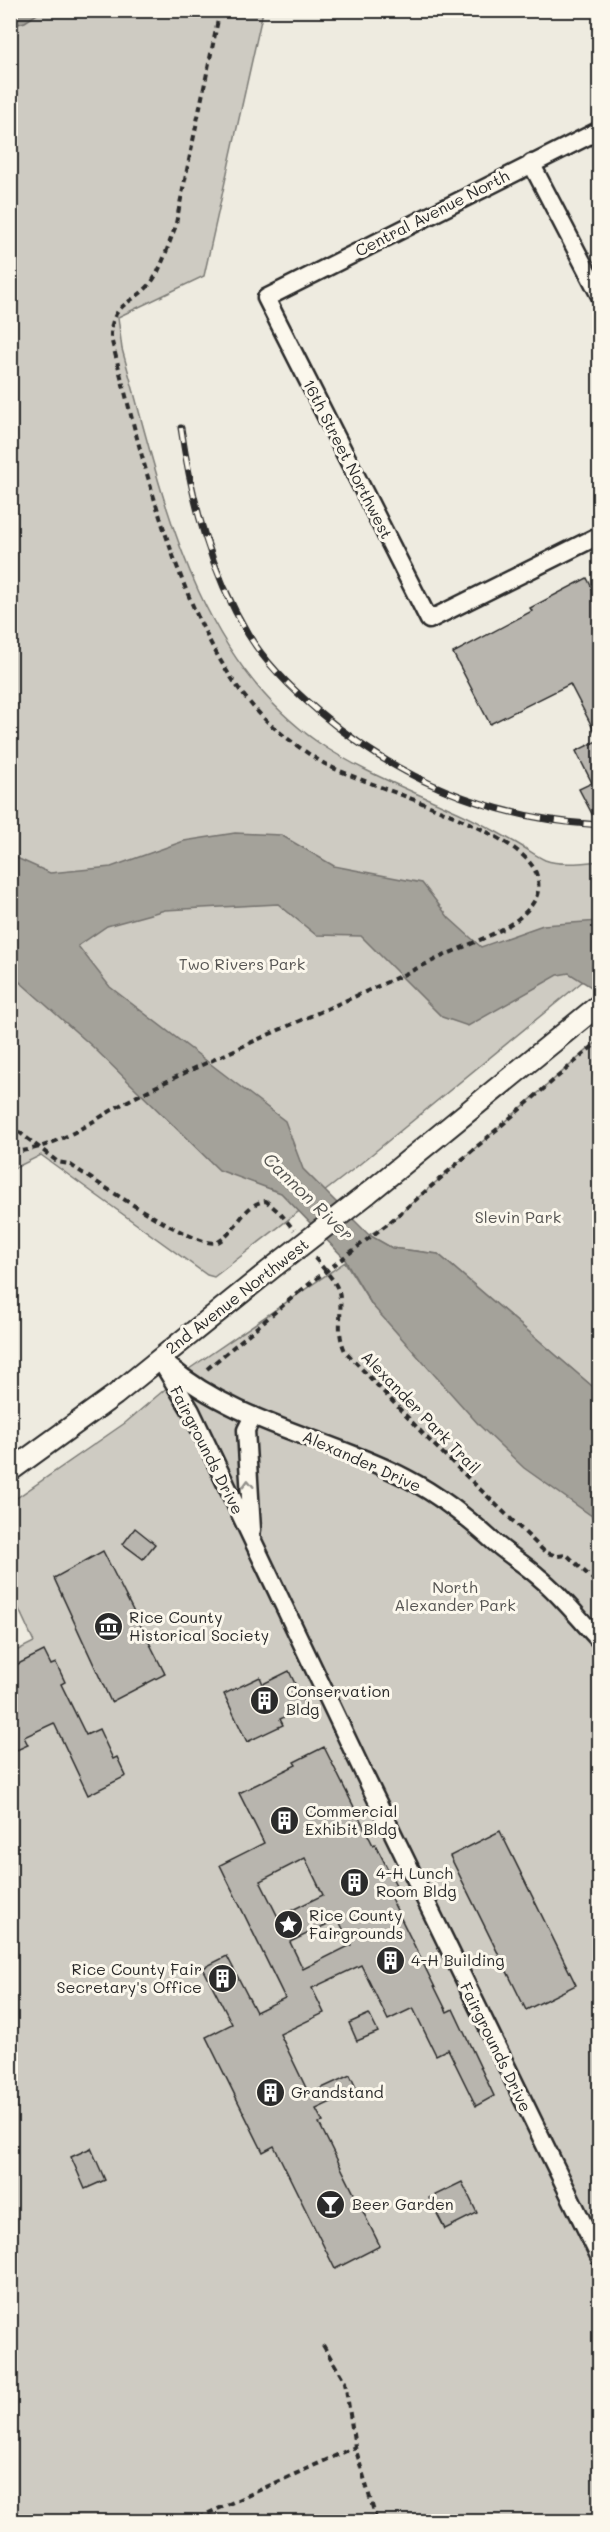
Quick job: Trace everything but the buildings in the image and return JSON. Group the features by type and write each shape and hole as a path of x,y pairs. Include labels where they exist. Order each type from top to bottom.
{"street":[{"name":"Central Avenue North","path":"266,298 600,130"},
{"path":"531,163 600,296"},
{"name":"16th Street Northwest","path":"266,298 429,620 600,535"},
{"name":"2nd Avenue Northwest","path":"10,1471 96,1409 367,1194 600,1004"},
{"name":"Alexander Drive","path":"159,1358 202,1392 253,1416 381,1466 429,1491 475,1523 514,1559 541,1578 600,1641"},
{"name":"Fairgrounds Drive","path":"159,1358 191,1411 600,2258"},
{"name":"Fairgrounds Drive","path":"253,1416 246,1430 253,1543"}],"path":[{"path":"22,1151 55,1143 128,1102 215,1059 386,983 516,921 534,903 539,893 539,881 532,863 507,843 476,827 324,764 269,723 240,690 224,666 206,633 180,572 158,507 111,338 111,325 120,307 152,282 175,228 220,10"},
{"path":"207,1369 299,1292 390,1222 600,1040"},
{"path":"10,1125 39,1148 177,1231 203,1242 215,1243 226,1237 250,1207 266,1201 280,1213 300,1239"},
{"name":"Alexander Park Trail","path":"313,1256 335,1284 340,1297 339,1338 345,1351 427,1438 545,1552 558,1556 567,1555 600,1586"},
{"path":"323,2345 345,2382 355,2447 377,2522"},
{"path":"189,2522 355,2447"}],"green space":[{"name":"Two Rivers Park","path":"11,11 263,11 204,276 118,317 122,349 152,458 187,566 211,616 240,664 275,706 319,743 368,771 478,822 545,860 565,863 599,861 599,968 355,1168 214,1277 207,1275 41,1155 11,1170"},
{"name":"Slevin Park","path":"599,1040 599,1392 438,1254 392,1248 369,1235 390,1222"},
{"name":"Rice County Fairgrounds","path":"345,1262 372,1305 599,1521 599,2521 11,2521 10,1654 34,1642 11,1592 11,1502 125,1423 189,1369"}],"water":[{"path":"10,11 42,11 25,22 11,26"},
{"name":"Cannon River","path":"235,833 281,835 334,866 422,883 449,918 481,947 543,925 599,921 599,992 569,973 558,975 468,1026 442,1017 361,936 316,935 278,904 165,910 107,926 78,946 110,987 285,1121 303,1169 369,1235 392,1248 438,1254 599,1392 599,1521 524,1468 480,1426 372,1305 344,1258 281,1193 219,1170 93,1047 11,974 10,855 50,873 111,867 184,841"}],"railway":[{"path":"181,428 197,508 213,560 248,634 280,676 318,711 381,758 449,792 485,805 522,814 600,825"}],"place":[{"name":"Rice County Historical Society","path":"108,1626"},
{"name":"Conservation Bldg","path":"265,1700"},
{"name":"Commercial Exhibit Bldg","path":"284,1820"},
{"name":"4-H Lunch Room Bldg","path":"355,1882"},
{"name":"Rice County Fairgrounds","path":"288,1924"},
{"name":"4-H Building","path":"390,1960"},
{"name":"Rice County Fair Secretary's Office","path":"223,1978"},
{"name":"Grandstand","path":"270,2092"},
{"name":"Beer Garden","path":"331,2204"}],"park label":[{"name":"North Alexander Park","path":"455,1596"}]}
